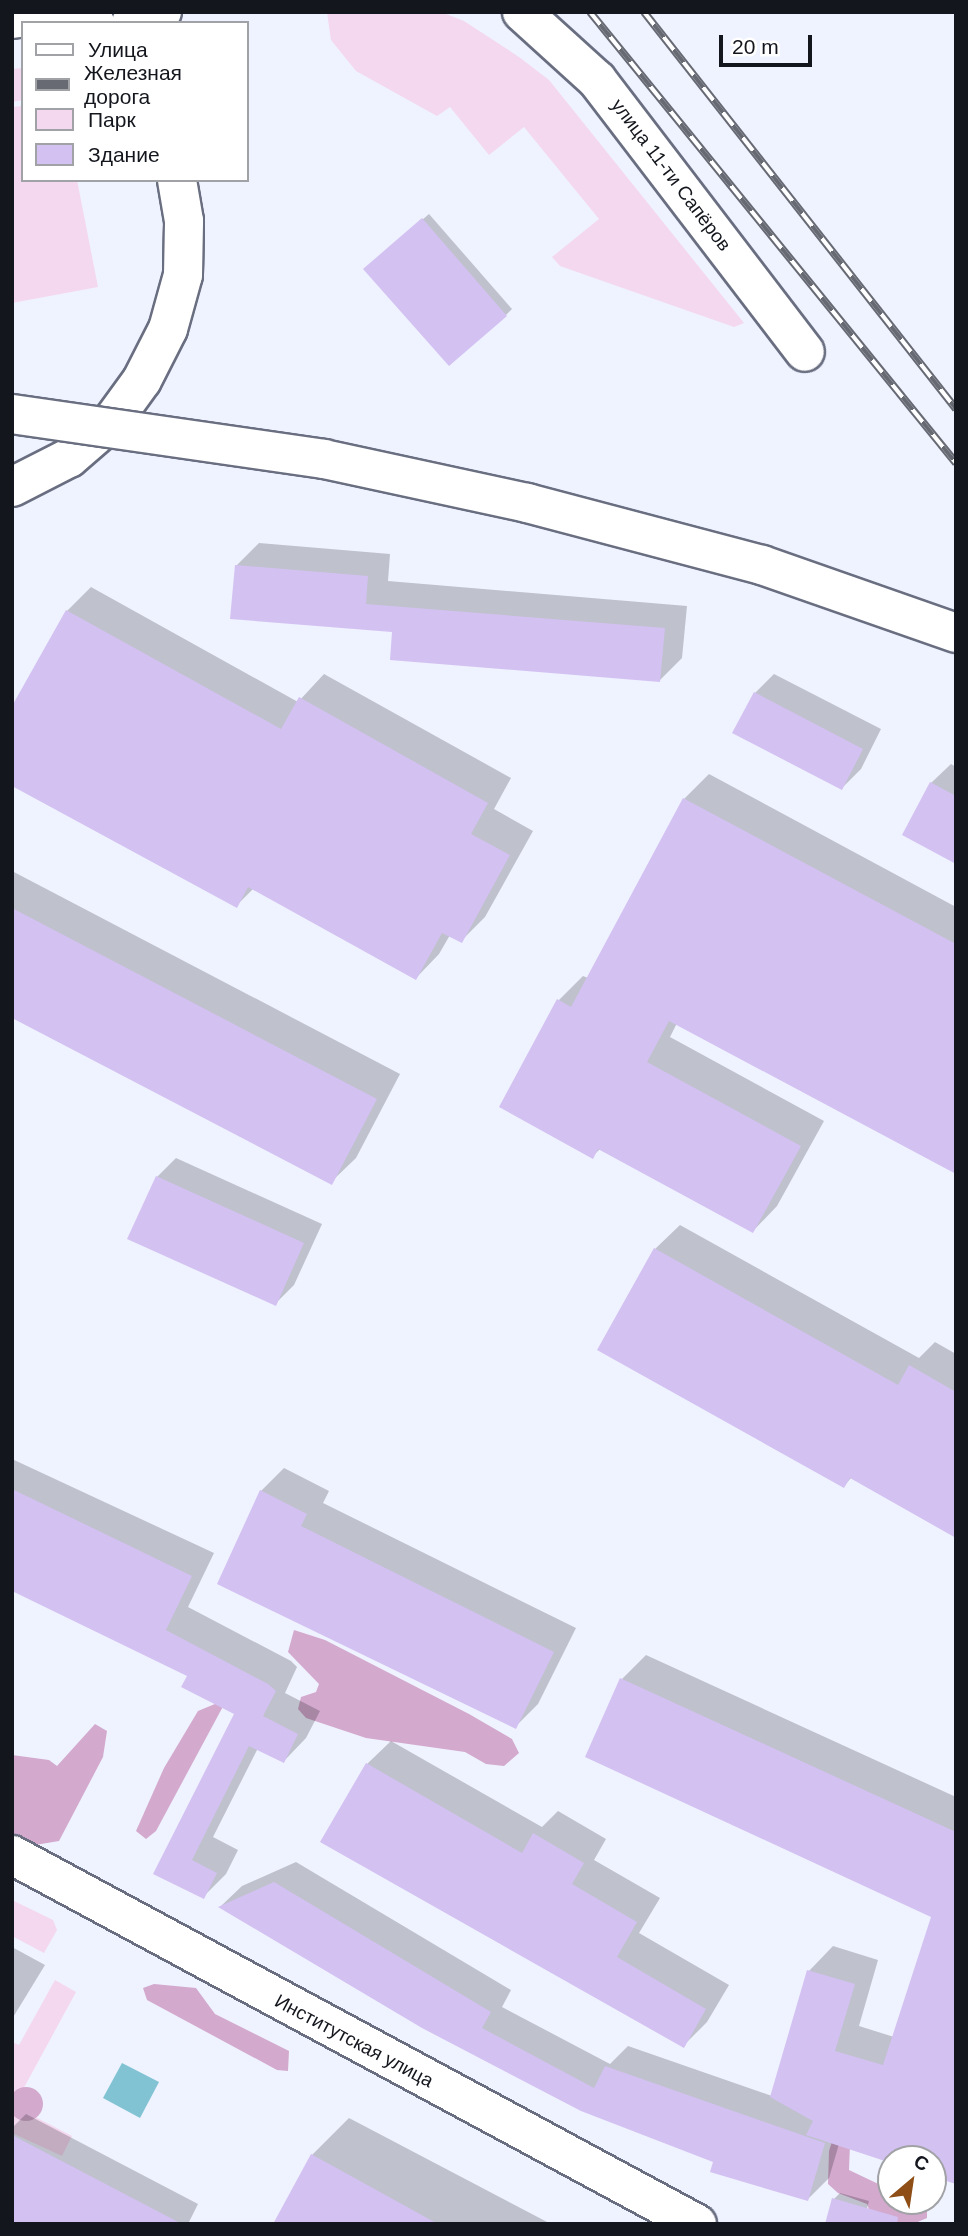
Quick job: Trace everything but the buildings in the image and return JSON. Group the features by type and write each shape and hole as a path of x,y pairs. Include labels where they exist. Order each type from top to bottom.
{"street":[{"path":"137,21 162,12"},
{"name":"улица 11-ти Сапёров","path":"522,12 597,80 805,352"},
{"path":"12,19 49,14 85,21"},
{"path":"12,487 69,458 113,421 142,380 167,328 183,275 184,221 177,182"},
{"path":"12,414 324,459 527,503 762,565 956,633"},
{"name":"Институтская улица","path":"12,1855 693,2223"}],"green space":[{"path":"327,12 441,12 464,21 519,57 549,80 744,323 734,327 560,266 552,257 599,219 524,127 489,155 450,107 437,116 356,71 331,40"},
{"path":"21,68 21,100 12,102 12,69"},
{"path":"21,106 21,182 77,182 98,287 12,303 12,107"},
{"path":"12,1900 53,1920 57,1930 44,1953 12,1936"},
{"path":"55,1980 76,1992 14,2106 72,2136 62,2156 12,2133 12,2042 19,2045"}],"shaded area":[{"path":"294,1630 325,1640 469,1714 512,1739 519,1753 504,1766 486,1764 465,1752 366,1738 306,1718 298,1709 301,1697 316,1692 319,1684 288,1652"},
{"path":"227,1699 156,1831 146,1839 136,1831 164,1768 198,1711"},
{"path":"95,1724 107,1731 103,1757 59,1841 35,1845 12,1835 12,1755 49,1760 57,1766"},
{"path":"154,1984 196,1988 215,2014 289,2051 288,2071 277,2070 147,2000 143,1988"},
{"path":"26,2087 38,2092 43,2104 38,2116 26,2121 14,2116 9,2104 14,2092"},
{"path":"837,2126 850,2144 849,2170 877,2183 877,2215 927,2215 927,2218 913,2224 887,2221 870,2212 867,2204 838,2193 828,2184 829,2151"}],"water":[{"path":"122,2063 159,2082 140,2118 103,2098"}],"railway":[{"path":"590,12 956,463"},
{"path":"644,12 956,409"}]}
